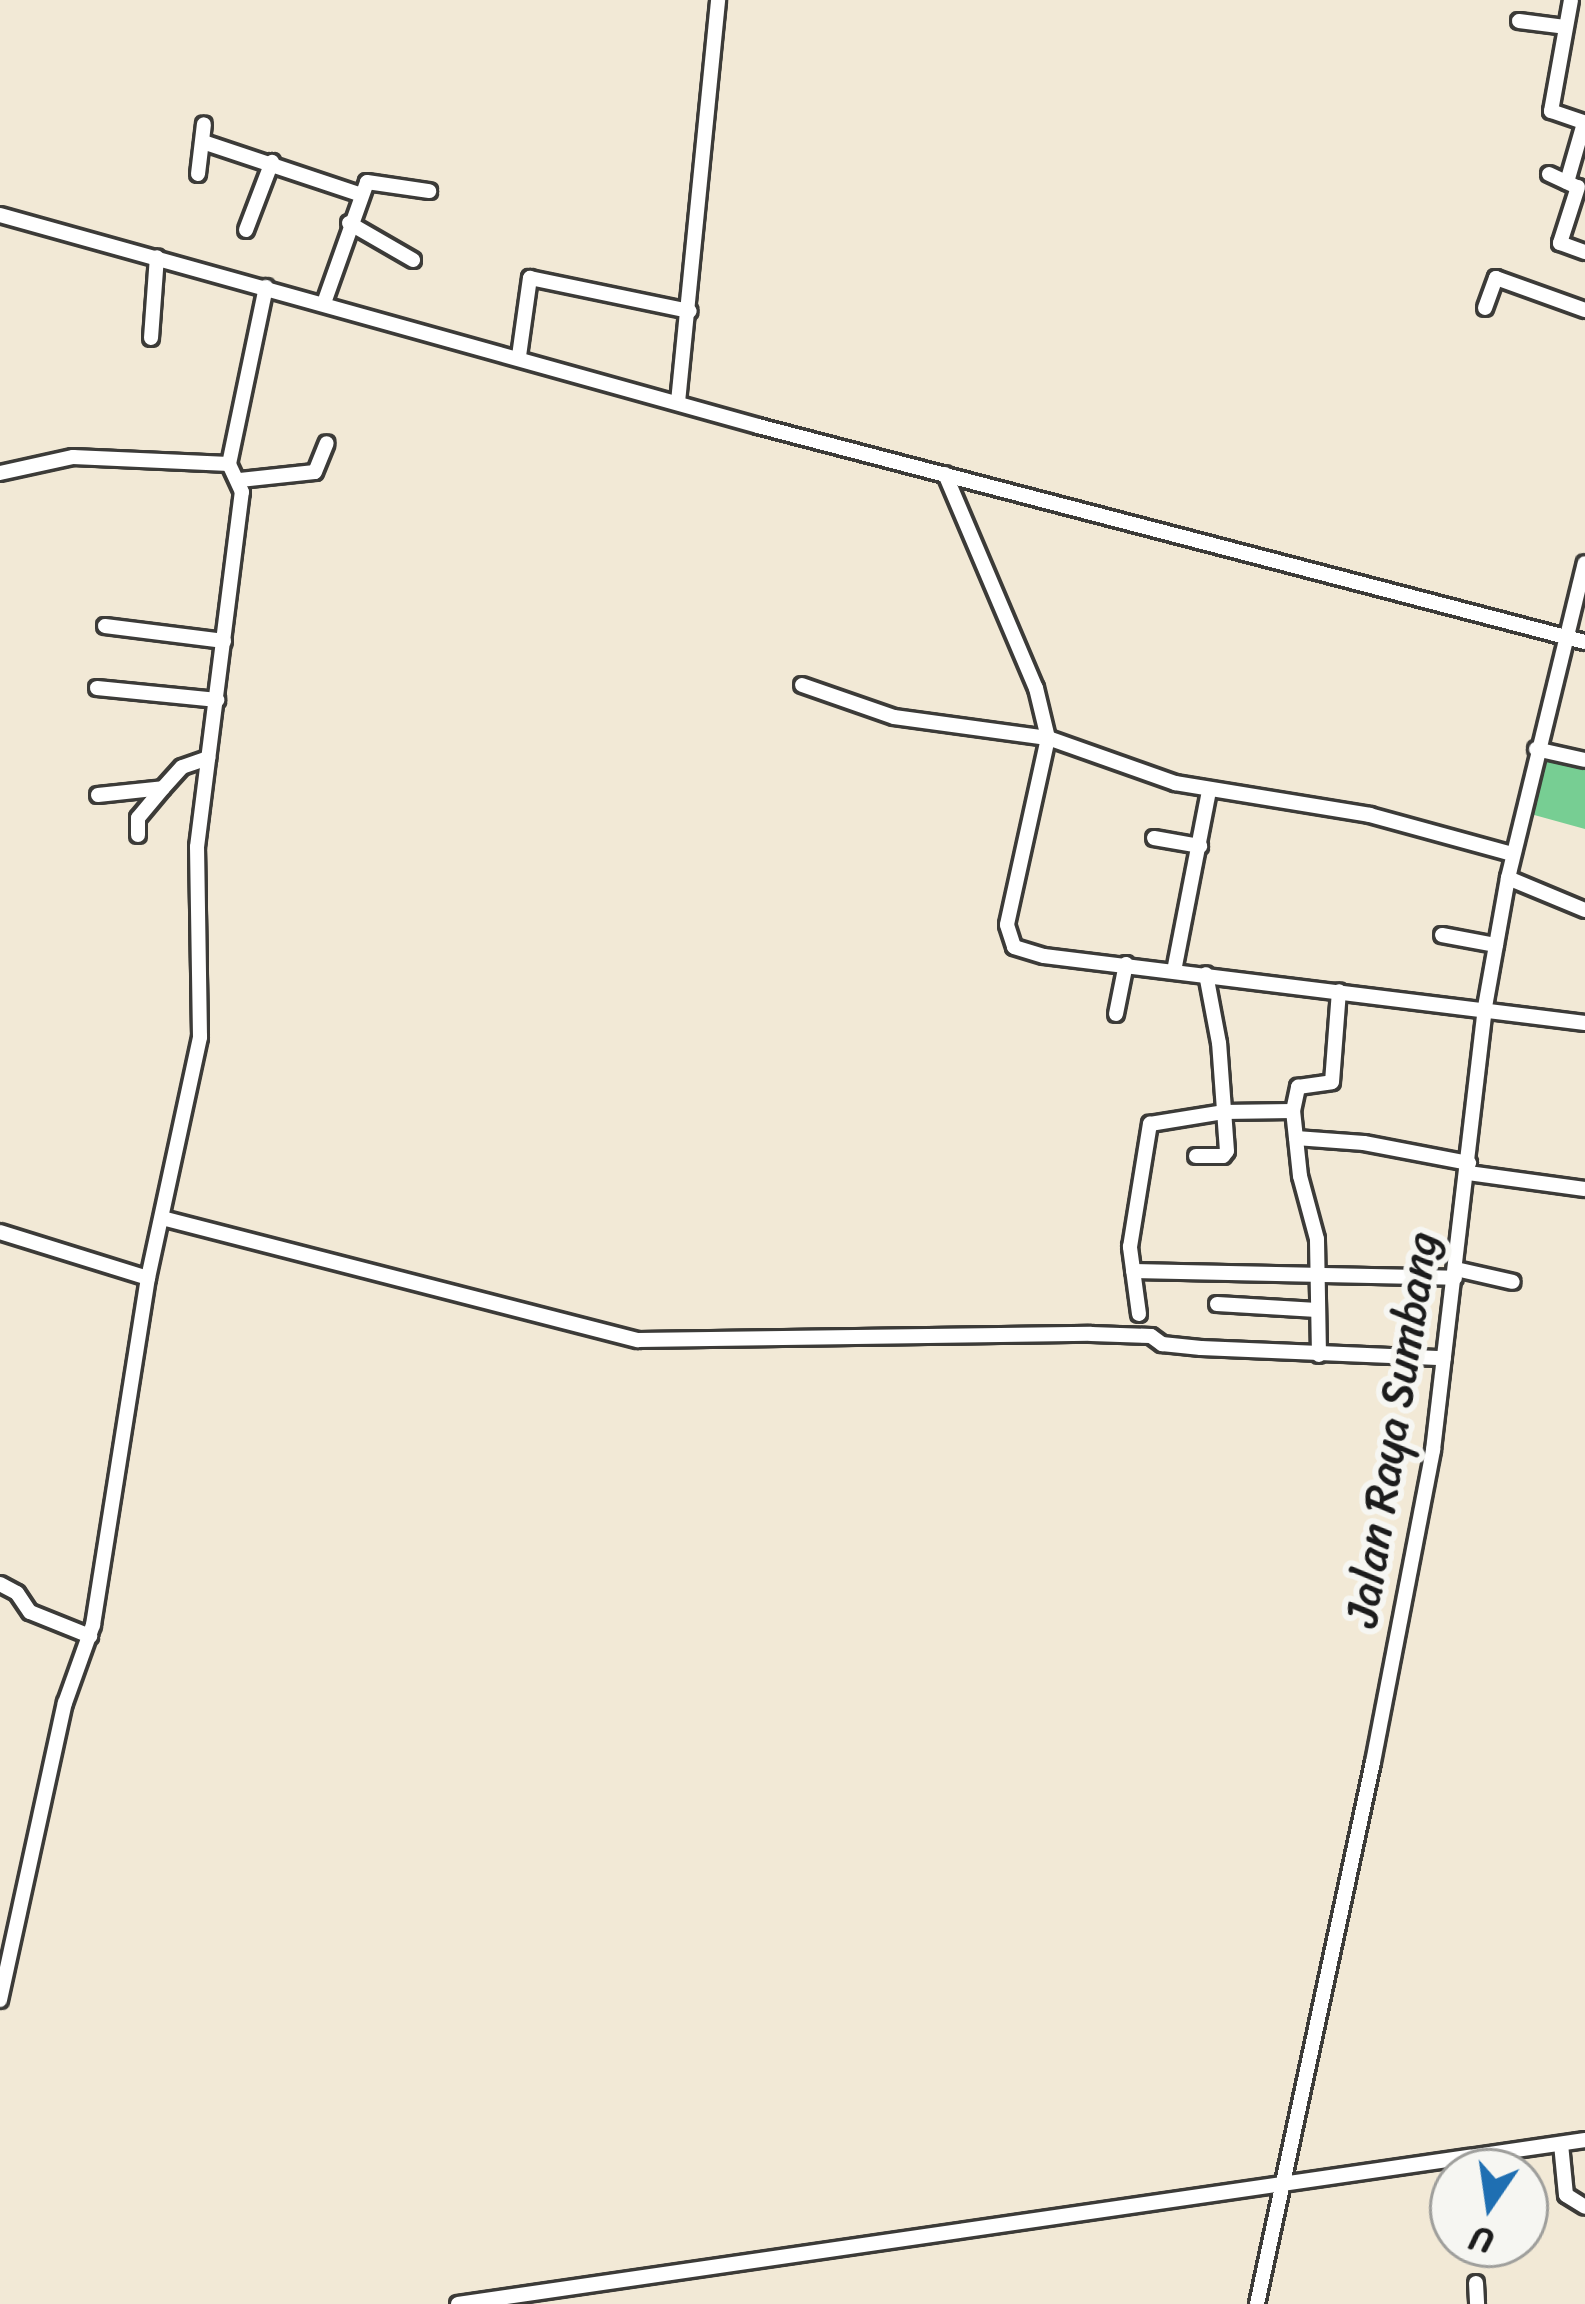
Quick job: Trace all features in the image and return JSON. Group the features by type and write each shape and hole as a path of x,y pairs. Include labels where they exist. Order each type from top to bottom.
{"street":[{"path":"678,402 718,0"},
{"path":"1571,0 1551,111 1584,123 1577,186 1560,243 1585,252"},
{"path":"1519,21 1565,27"},
{"path":"198,174 204,124"},
{"path":"203,142 358,194"},
{"path":"246,230 272,162"},
{"path":"1549,174 1577,186"},
{"path":"324,303 358,194 372,180 429,191"},
{"path":"0,215 758,426 1585,642"},
{"path":"350,223 413,260"},
{"path":"151,338 158,257"},
{"path":"518,356 530,278 690,311"},
{"path":"1485,308 1496,278 1585,310"},
{"path":"0,2000 65,1703 90,1636 148,1278 200,1037 196,847 240,480 229,464 266,287"},
{"path":"240,480 315,472 327,442"},
{"path":"0,472 73,457 229,464"},
{"path":"945,474 1036,688 1048,738 1008,941 1044,956 1585,1023"},
{"name":"Jalan Raya Sumbang","path":"1257,2304 1382,1717 1444,1358 1485,1007 1508,878 1563,637 1585,563"},
{"path":"105,626 224,641"},
{"path":"802,685 894,717 1048,738 1209,791 1370,815 1513,854"},
{"path":"97,688 217,700"},
{"path":"1536,749 1585,760"},
{"path":"138,835 138,818 182,767 208,758"},
{"path":"98,795 163,788"},
{"path":"1174,971 1209,791"},
{"path":"1154,838 1200,845"},
{"path":"1508,878 1585,910"},
{"path":"1442,935 1496,945"},
{"path":"1116,1014 1126,964"},
{"path":"1196,1156 1226,1154 1219,1043 1206,974"},
{"path":"1319,1355 1317,1239 1293,1111 1298,1087 1331,1084 1339,991"},
{"path":"1138,1314 1132,1211 1148,1128 1153,1123 1223,1112 1293,1111"},
{"path":"1296,1138 1364,1143 1585,1190"},
{"path":"162,1218 627,1338 1151,1336 1162,1344 1186,1346 1444,1358"},
{"path":"0,1232 148,1278"},
{"path":"1133,1271 1318,1278 1455,1274 1514,1282"},
{"path":"1217,1304 1317,1310"},
{"path":"0,1584 17,1593 30,1612 90,1636"},
{"path":"1539,2148 1585,2140"},
{"path":"1561,2144 1566,2195 1585,2206"},
{"path":"458,2304 1429,2164"},
{"path":"1476,2283 1477,2304"}],"green space":[{"path":"1541,753 1585,764 1585,829 1527,813"}]}
